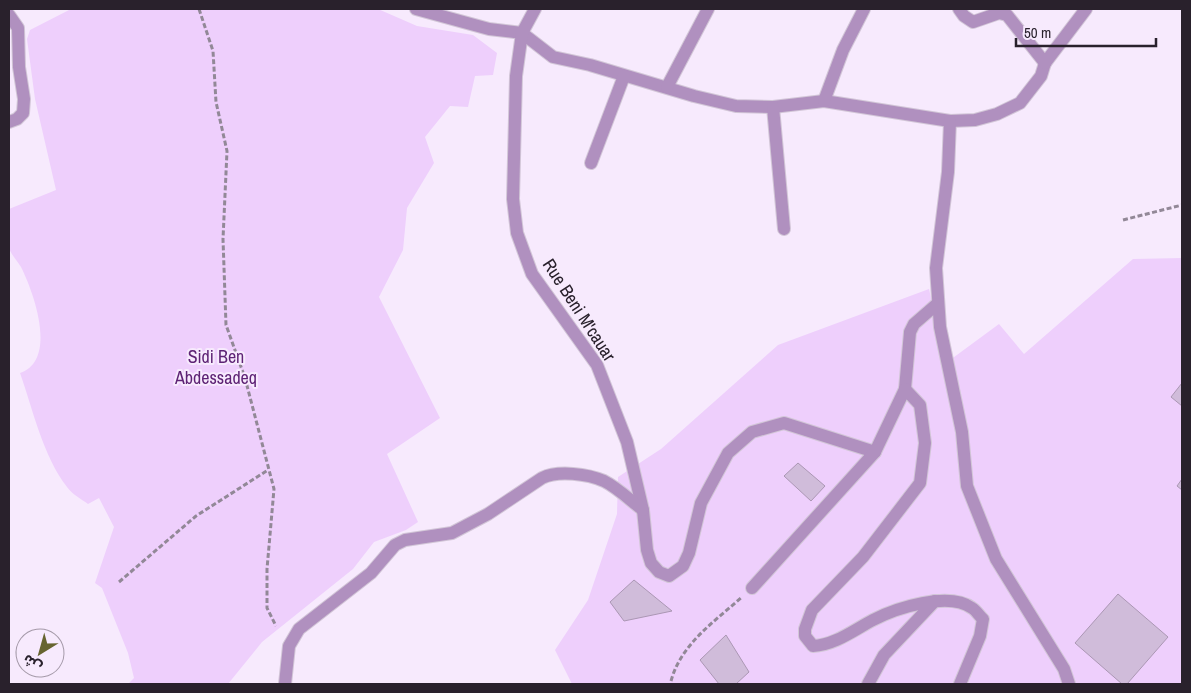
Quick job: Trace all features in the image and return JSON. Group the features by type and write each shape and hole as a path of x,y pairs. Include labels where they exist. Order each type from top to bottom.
{"street":[{"path":"416,9 489,29 522,33 553,57 590,65 736,106 773,107 824,101 950,121 975,120 997,114 1020,104 1042,76 1045,63 1086,9"},
{"name":"Rue Beni M'cauar","path":"535,9 522,33 514,103 513,199 517,233 532,274 597,365 627,442 643,510 647,550 651,563 659,572 669,576 683,566 689,553 700,503 728,453 752,432 784,423 875,452"},
{"path":"667,87 708,9"},
{"path":"824,101 843,50 864,9"},
{"path":"959,9 969,21 973,22 999,13 1007,15 1045,63"},
{"path":"9,15 18,28 19,67 24,99 23,114 9,122"},
{"path":"591,163 624,76"},
{"path":"773,107 784,229"},
{"path":"950,121 948,172 936,268 937,304 962,432 968,486 996,559 1064,669 1069,684"},
{"path":"752,588 875,452 906,389 910,332 914,324 937,304"},
{"path":"906,389 920,405 925,443 920,483 863,557 818,602 805,628 805,636 813,646 824,646 875,619 914,604 954,601 972,607 983,619 980,636 960,684"},
{"path":"285,684 289,646 299,629 372,573 399,542 452,533 488,514 542,478 550,475 584,476 605,482 643,510"},
{"path":"868,684 884,655 935,601"}],"path":[{"path":"199,9 213,52 216,102 227,151 224,239 226,325 245,378 274,489 267,569 267,608 276,626"},
{"path":"1123,220 1182,205"},
{"path":"119,582 196,516 268,470"},
{"path":"671,681 676,663 691,642 752,588"}],"green space":[{"name":"Sidi Ben Abdessadeq","path":"71,9 378,9 417,26 473,35 497,53 493,75 475,76 468,107 450,106 425,137 434,163 407,208 403,250 379,297 440,418 387,454 418,522 406,530 374,542 353,569 262,642 228,684 128,684 134,678 128,653 102,588 95,583 114,527 99,498 88,504 71,492 59,475 39,432 20,373 31,366 38,355 40,325 26,278 9,248 9,209 56,190 35,99 27,39 30,30"},
{"path":"1182,258 1182,684 572,684 555,650 588,600 617,514 618,477 661,449 778,345 929,289 946,363 999,324 1024,354 1133,259"}],"building":[{"path":"1182,383 1182,406 1171,397"},
{"path":"798,463 825,486 811,501 784,476"},
{"path":"1182,479 1182,490 1177,486"},
{"path":"634,580 672,611 624,621 610,602"},
{"path":"1118,594 1168,637 1127,684 1122,684 1075,643"},
{"path":"726,635 749,672 736,684 719,684 700,660"}]}
